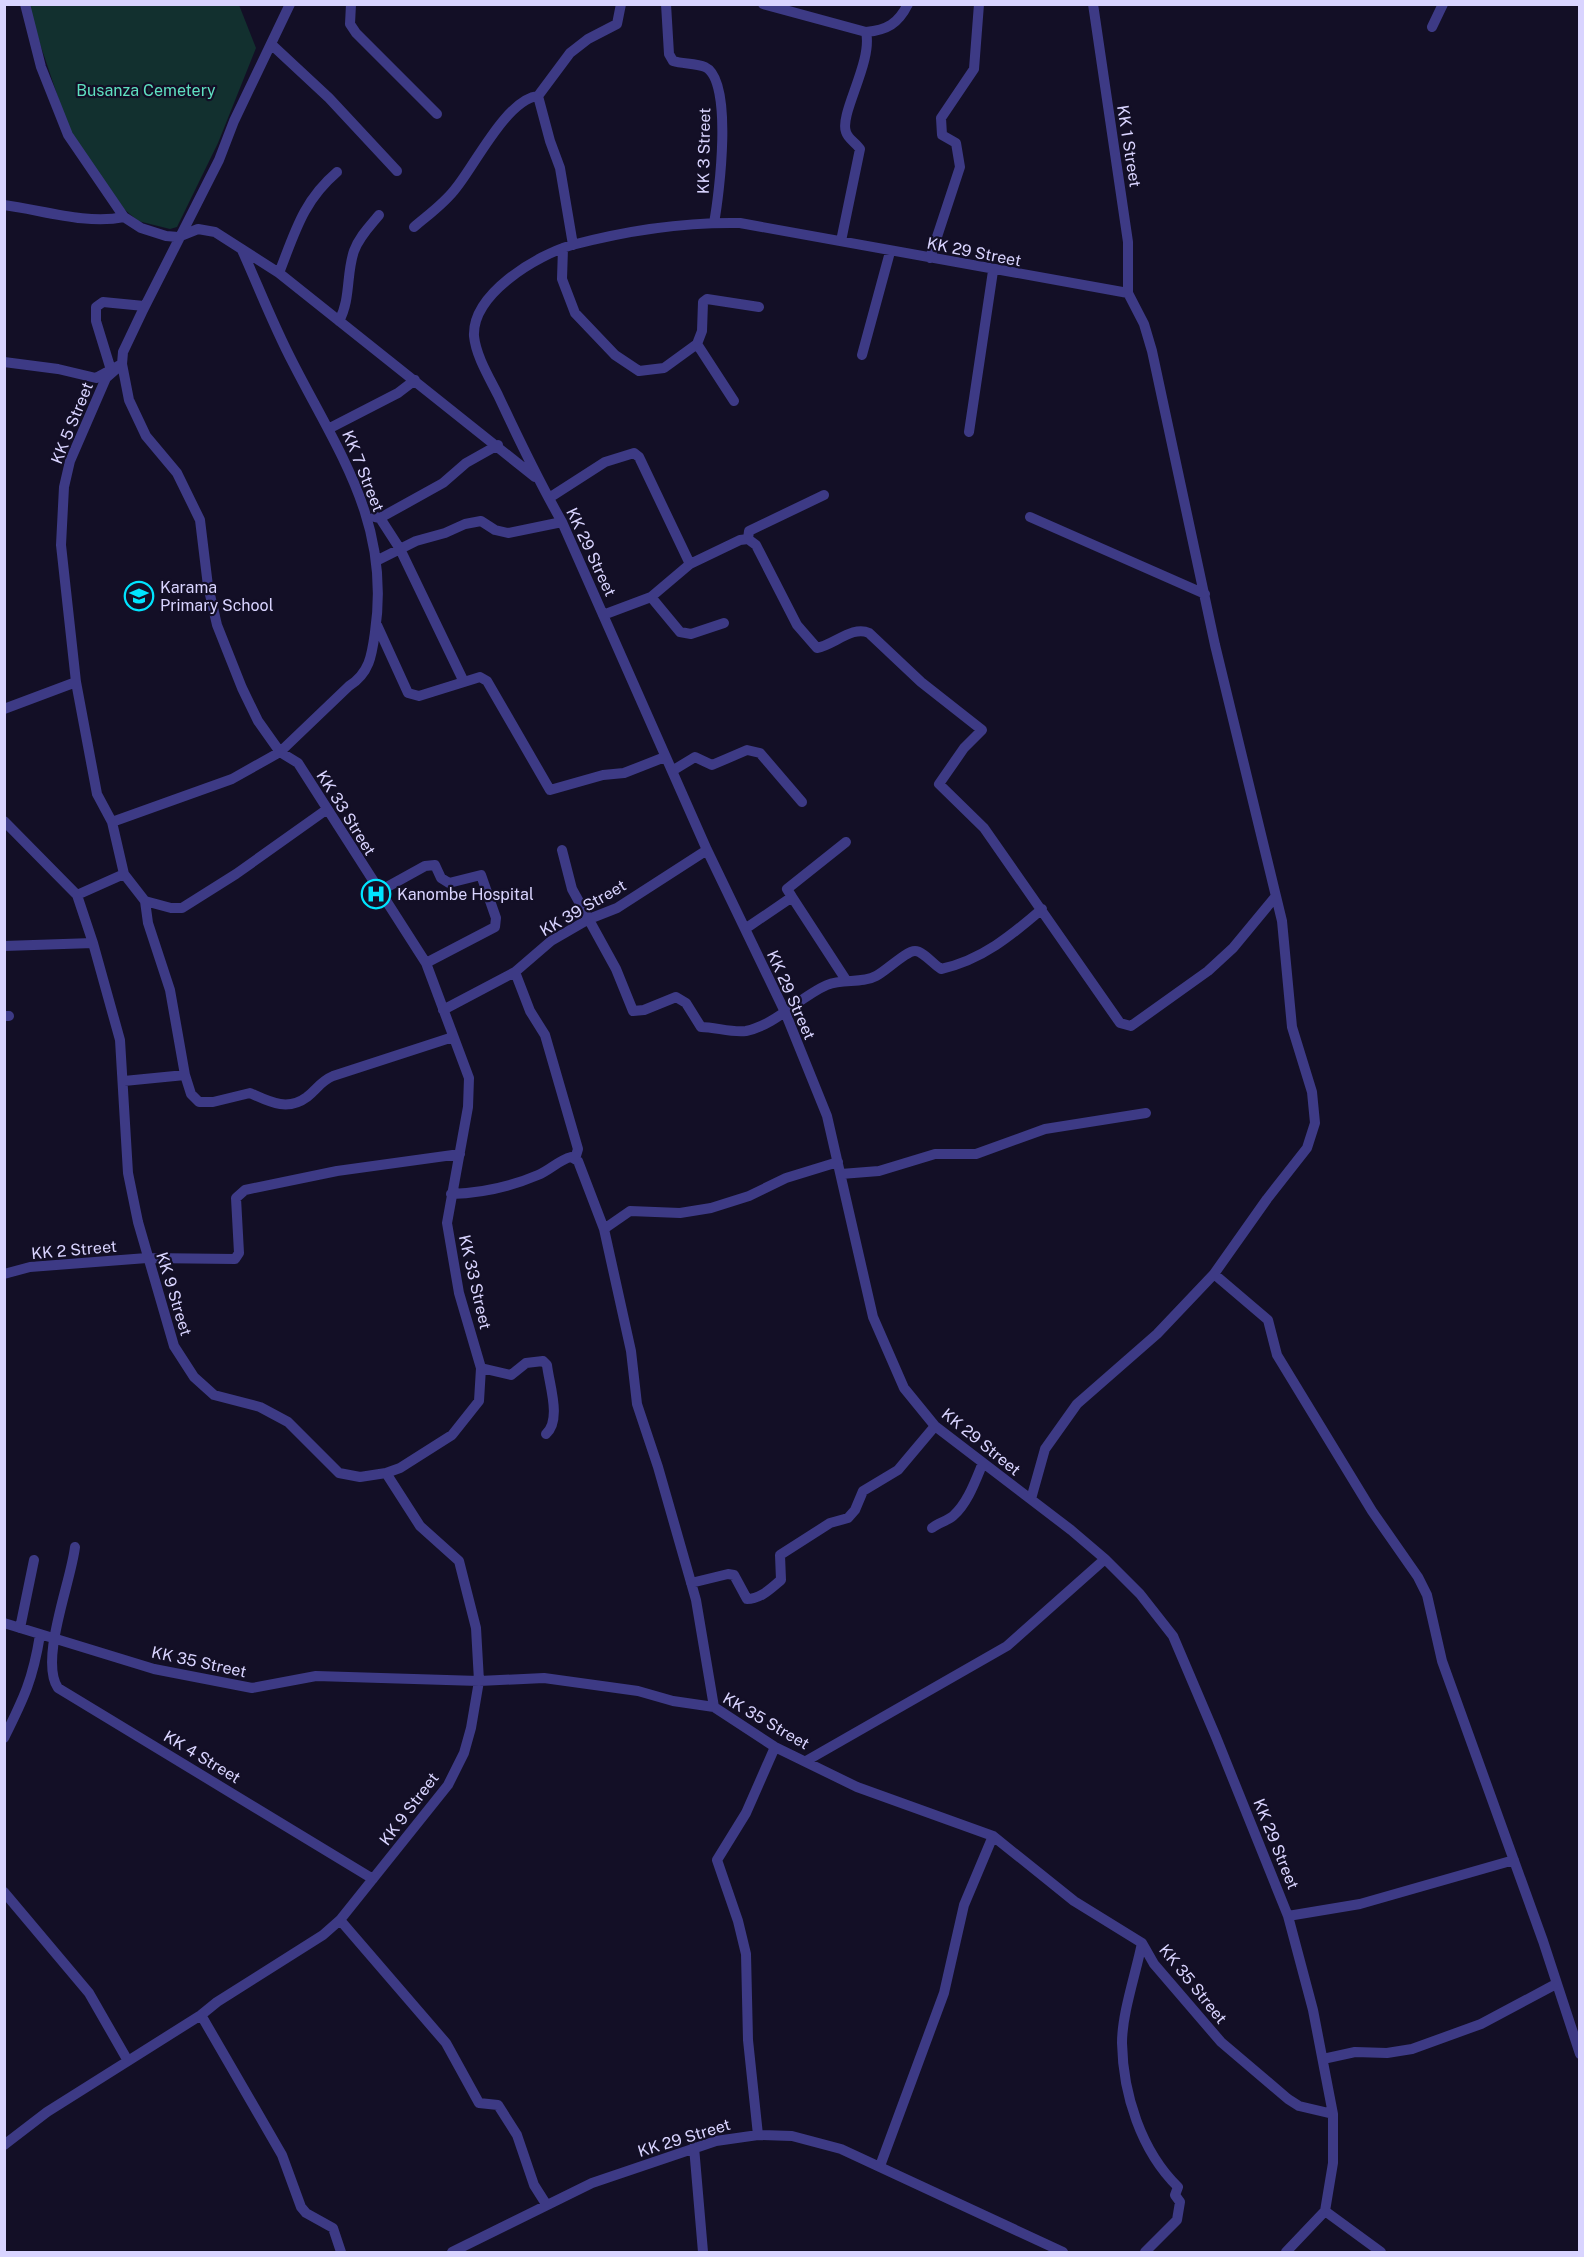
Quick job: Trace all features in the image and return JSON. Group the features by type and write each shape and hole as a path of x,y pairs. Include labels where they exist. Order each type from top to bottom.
{"street":[{"path":"25,4 41,67 68,135 124,217 141,228 178,237 198,228 215,232 234,242 242,250 279,273 498,445 537,479"},
{"name":"KK 5 Street","path":"124,874 112,822 97,794 76,682 61,545 64,487 70,461 106,378 122,364 123,352 144,306 219,160 234,121 290,4"},
{"path":"351,4 350,24 356,33 437,114"},
{"path":"538,96 570,53 588,39 617,24 621,4"},
{"name":"KK 3 Street","path":"666,4 669,54 673,61 706,67 714,77 719,94 722,157 714,223"},
{"path":"763,4 866,32 881,30 893,25 908,4"},
{"path":"930,258 960,167 956,143 942,135 941,118 974,69 979,4"},
{"name":"KK 1 Street","path":"1093,4 1128,242 1128,293"},
{"path":"1432,27 1443,4"},
{"path":"841,241 860,149 850,138 845,125 862,73 866,32"},
{"path":"271,44 329,99 397,171"},
{"path":"414,227 454,191 498,126 530,96 538,96"},
{"path":"538,96 549,141 560,168 568,247 562,279 571,306 598,340 639,371 650,372 664,368 698,344 702,331 703,302 707,299 759,307"},
{"path":"279,273 303,212 317,189 337,172"},
{"path":"4,205 63,215 112,219 124,217"},
{"path":"339,321 345,307 354,252 360,239 379,215"},
{"name":"KK 29 Street","path":"1128,293 993,271 740,223 714,223 568,247 525,268 498,288 477,315 474,333 481,359 537,479 562,522 707,850 785,1012 827,1116 873,1317 904,1388 935,1426 1105,1559 1140,1594 1173,1636 1288,1916 1313,2010 1333,2114 1333,2163 1325,2211"},
{"name":"KK 7 Street","path":"112,822 232,779 280,752 349,686 362,678 372,656 376,624 376,561 367,514 350,469 330,428 292,362 242,250"},
{"path":"862,355 890,252"},
{"path":"969,432 993,271"},
{"path":"1031,1499 1045,1449 1077,1404 1106,1376 1157,1334 1214,1275 1267,1198 1307,1148 1315,1123 1311,1092 1292,1027 1287,947 1276,896 1205,594 1152,351 1144,324 1128,293"},
{"path":"111,370 96,321 96,307 103,302 144,306"},
{"path":"698,344 734,401"},
{"path":"4,362 58,369 96,378 122,364"},
{"name":"KK 33 Street","path":"122,364 129,400 146,436 177,473 200,520 207,586 217,625 258,721 280,752 298,763 378,892 426,963 469,1078 468,1107 447,1223 459,1293 481,1368 479,1401 452,1436 400,1468 386,1473"},
{"path":"330,428 398,393 415,380"},
{"path":"380,518 443,483 466,463 498,445"},
{"path":"549,498 605,462 634,453 639,457 690,564"},
{"path":"748,539 749,531 824,495"},
{"path":"367,514 380,518 400,549 463,680"},
{"path":"1030,517 1205,594"},
{"path":"376,561 400,549 465,524 481,521 495,530 508,533 562,522"},
{"path":"603,615 651,597 690,564 740,540 748,539 756,545 797,626 817,648 863,630 921,682 982,730 964,748 939,784 984,828 1120,1023 1126,1026 1131,1026 1208,971 1233,948 1276,896"},
{"path":"651,597 680,632 691,634 724,622"},
{"path":"376,624 408,693 418,696 463,680 480,677 487,681 550,790 598,776 624,773 665,757"},
{"path":"4,709 76,682"},
{"path":"672,771 695,757 712,765 747,750 752,751 760,753 802,802"},
{"path":"145,901 171,909 182,909 326,810"},
{"name":"KK 9 Street","path":"4,821 76,895 93,943 120,1040 128,1173 147,1258 174,1346 194,1377 214,1395 260,1407 288,1422 339,1473 360,1478 386,1473 420,1526 459,1561 476,1628 479,1681 466,1745 448,1785 340,1920 323,1935 217,2002 201,2015 47,2112 4,2145"},
{"path":"846,842 787,889 846,980"},
{"path":"562,850 572,889 616,969 633,1011 644,1010 676,997 686,1004 701,1027 747,1031 785,1012 812,993 846,980 863,981 876,976 915,951 942,969 950,967 997,948 1042,909"},
{"name":"KK 39 Street","path":"443,1010 515,972 551,941 589,919 617,908 707,850"},
{"path":"378,892 425,866 435,865 441,878 449,883 481,875 496,918 495,927 426,963"},
{"path":"76,895 124,874 145,901 148,923 170,990 185,1075 191,1094 199,1102 213,1102 250,1093 274,1105 305,1099 322,1081 333,1076 453,1037"},
{"path":"745,928 792,897"},
{"path":"4,946 93,943"},
{"path":"515,972 530,1011 545,1035 576,1140 578,1149 575,1159 604,1229 631,1351 637,1404 658,1467 691,1583 714,1707"},
{"path":"124,1081 185,1075"},
{"path":"841,1174 879,1171 935,1154 976,1154 1045,1129 1146,1113"},
{"name":"KK 2 Street","path":"4,1274 30,1268 147,1258 238,1257 236,1198 245,1190 337,1171 460,1154"},
{"path":"451,1194 478,1193 495,1189 540,1174 566,1158 575,1159"},
{"path":"604,1229 630,1211 680,1213 711,1208 749,1196 786,1178 838,1161"},
{"path":"1214,1275 1241,1294 1268,1320 1277,1355 1372,1511 1418,1577 1427,1595 1442,1661 1514,1860 1580,2054"},
{"path":"481,1368 511,1375 526,1363 543,1361 547,1365 554,1423 546,1434"},
{"path":"691,1583 728,1574 734,1575 747,1599 754,1599 769,1590 781,1580 780,1555 830,1522 848,1518 855,1510 863,1491 898,1470 935,1426"},
{"path":"932,1528 952,1518 957,1512 976,1481 982,1465"},
{"name":"KK 4 Street","path":"75,1547 72,1572 52,1638 52,1677 58,1688 373,1879"},
{"path":"806,1761 1007,1646 1105,1559"},
{"path":"20,1628 34,1560"},
{"name":"KK 35 Street","path":"4,1623 154,1668 252,1688 316,1676 479,1681 544,1677 638,1691 673,1701 714,1707 775,1747 856,1787 993,1836 1074,1901 1142,1944 1154,1964 1221,2042 1288,2099 1299,2106 1333,2114"},
{"path":"4,1738 34,1673 40,1635"},
{"path":"758,2135 748,2040 746,1954 738,1920 717,1864 718,1856 746,1813 775,1747"},
{"path":"880,2166 944,1993 964,1905 993,1836"},
{"path":"1288,1916 1360,1904 1514,1860"},
{"path":"4,1892 89,1993 128,2061"},
{"path":"340,1920 446,2043 479,2103 498,2105 516,2135 534,2185 546,2204"},
{"path":"1142,1944 1122,2042 1129,2103 1164,2173 1178,2187 1175,2195 1180,2202 1177,2220 1145,2253"},
{"path":"1323,2059 1355,2052 1387,2053 1412,2049 1481,2025 1556,1984"},
{"path":"201,2015 282,2155 301,2207 306,2213 333,2228 341,2253"},
{"name":"KK 29 Street","path":"452,2253 592,2182 694,2147 734,2137 758,2135 792,2136 818,2142 880,2166 1063,2253"},
{"path":"694,2147 703,2253"},
{"path":"1286,2253 1325,2211 1381,2253"}],"green space":[{"name":"Busanza Cemetery","path":"27,5 239,5 256,48 218,143 177,227 170,229 138,221 124,209 69,130"}],"place":[{"name":"Karama Primary School","path":"139,596"},
{"name":"Kanombe Hospital","path":"376,894"}]}
